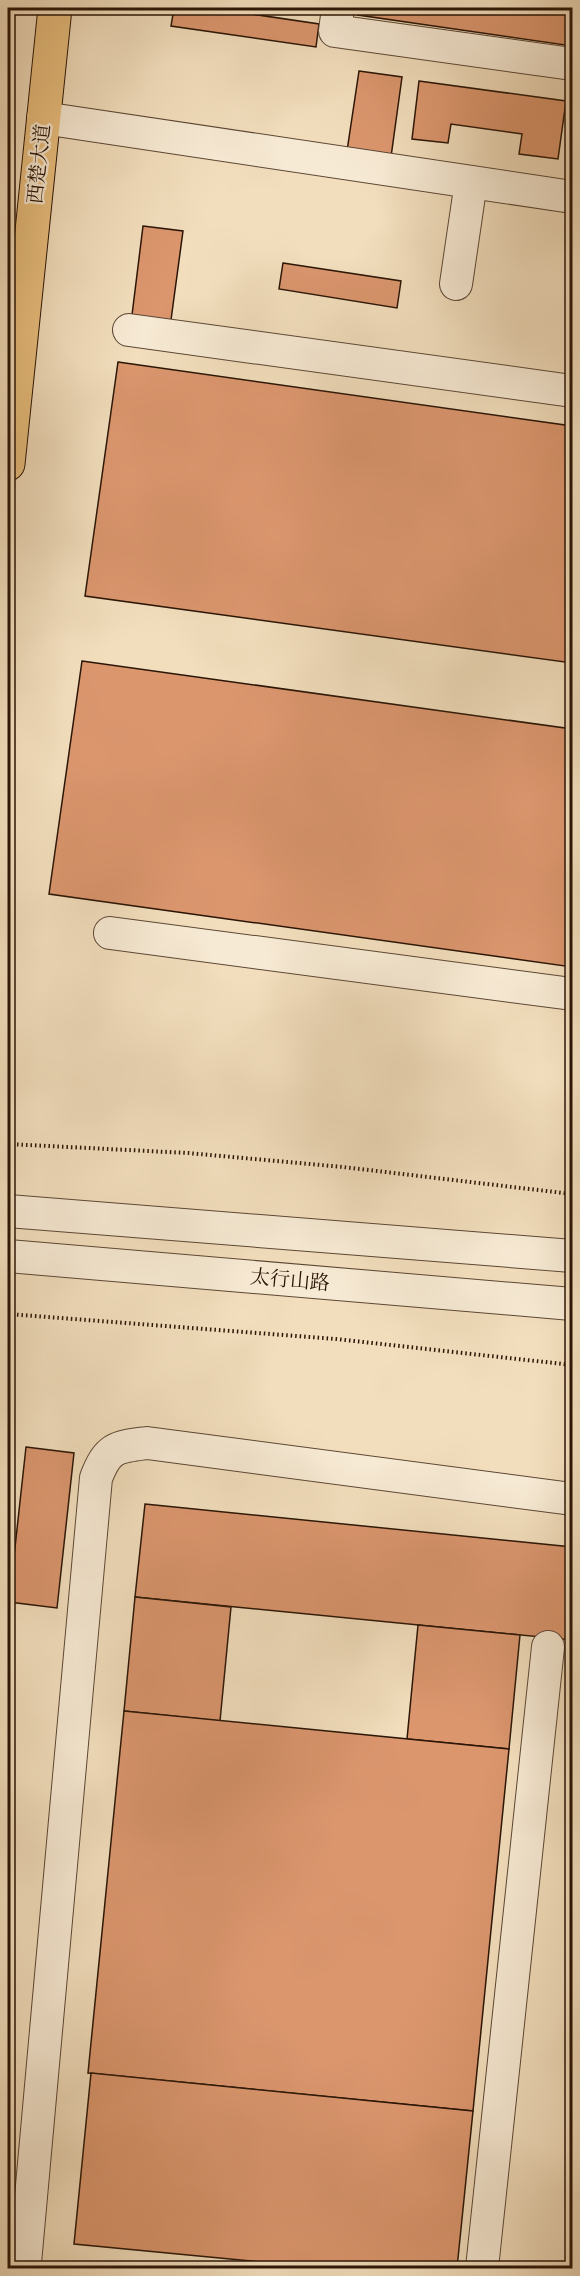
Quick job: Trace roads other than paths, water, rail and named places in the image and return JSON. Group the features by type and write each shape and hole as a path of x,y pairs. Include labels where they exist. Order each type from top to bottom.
{"main road":[{"name":"西楚大道","path":"8,464 55,8"}],"street":[{"path":"338,8 335,31 573,64"},
{"path":"43,117 573,197"},
{"path":"456,284 471,182"},
{"path":"129,330 573,391"},
{"path":"110,933 573,994"},
{"path":"8,1211 573,1256"},
{"name":"太行山路","path":"8,1256 573,1304"},
{"path":"25,2263 96,1478 103,1460 116,1447 147,1443 573,1499"},
{"path":"482,2268 548,1647"}]}
